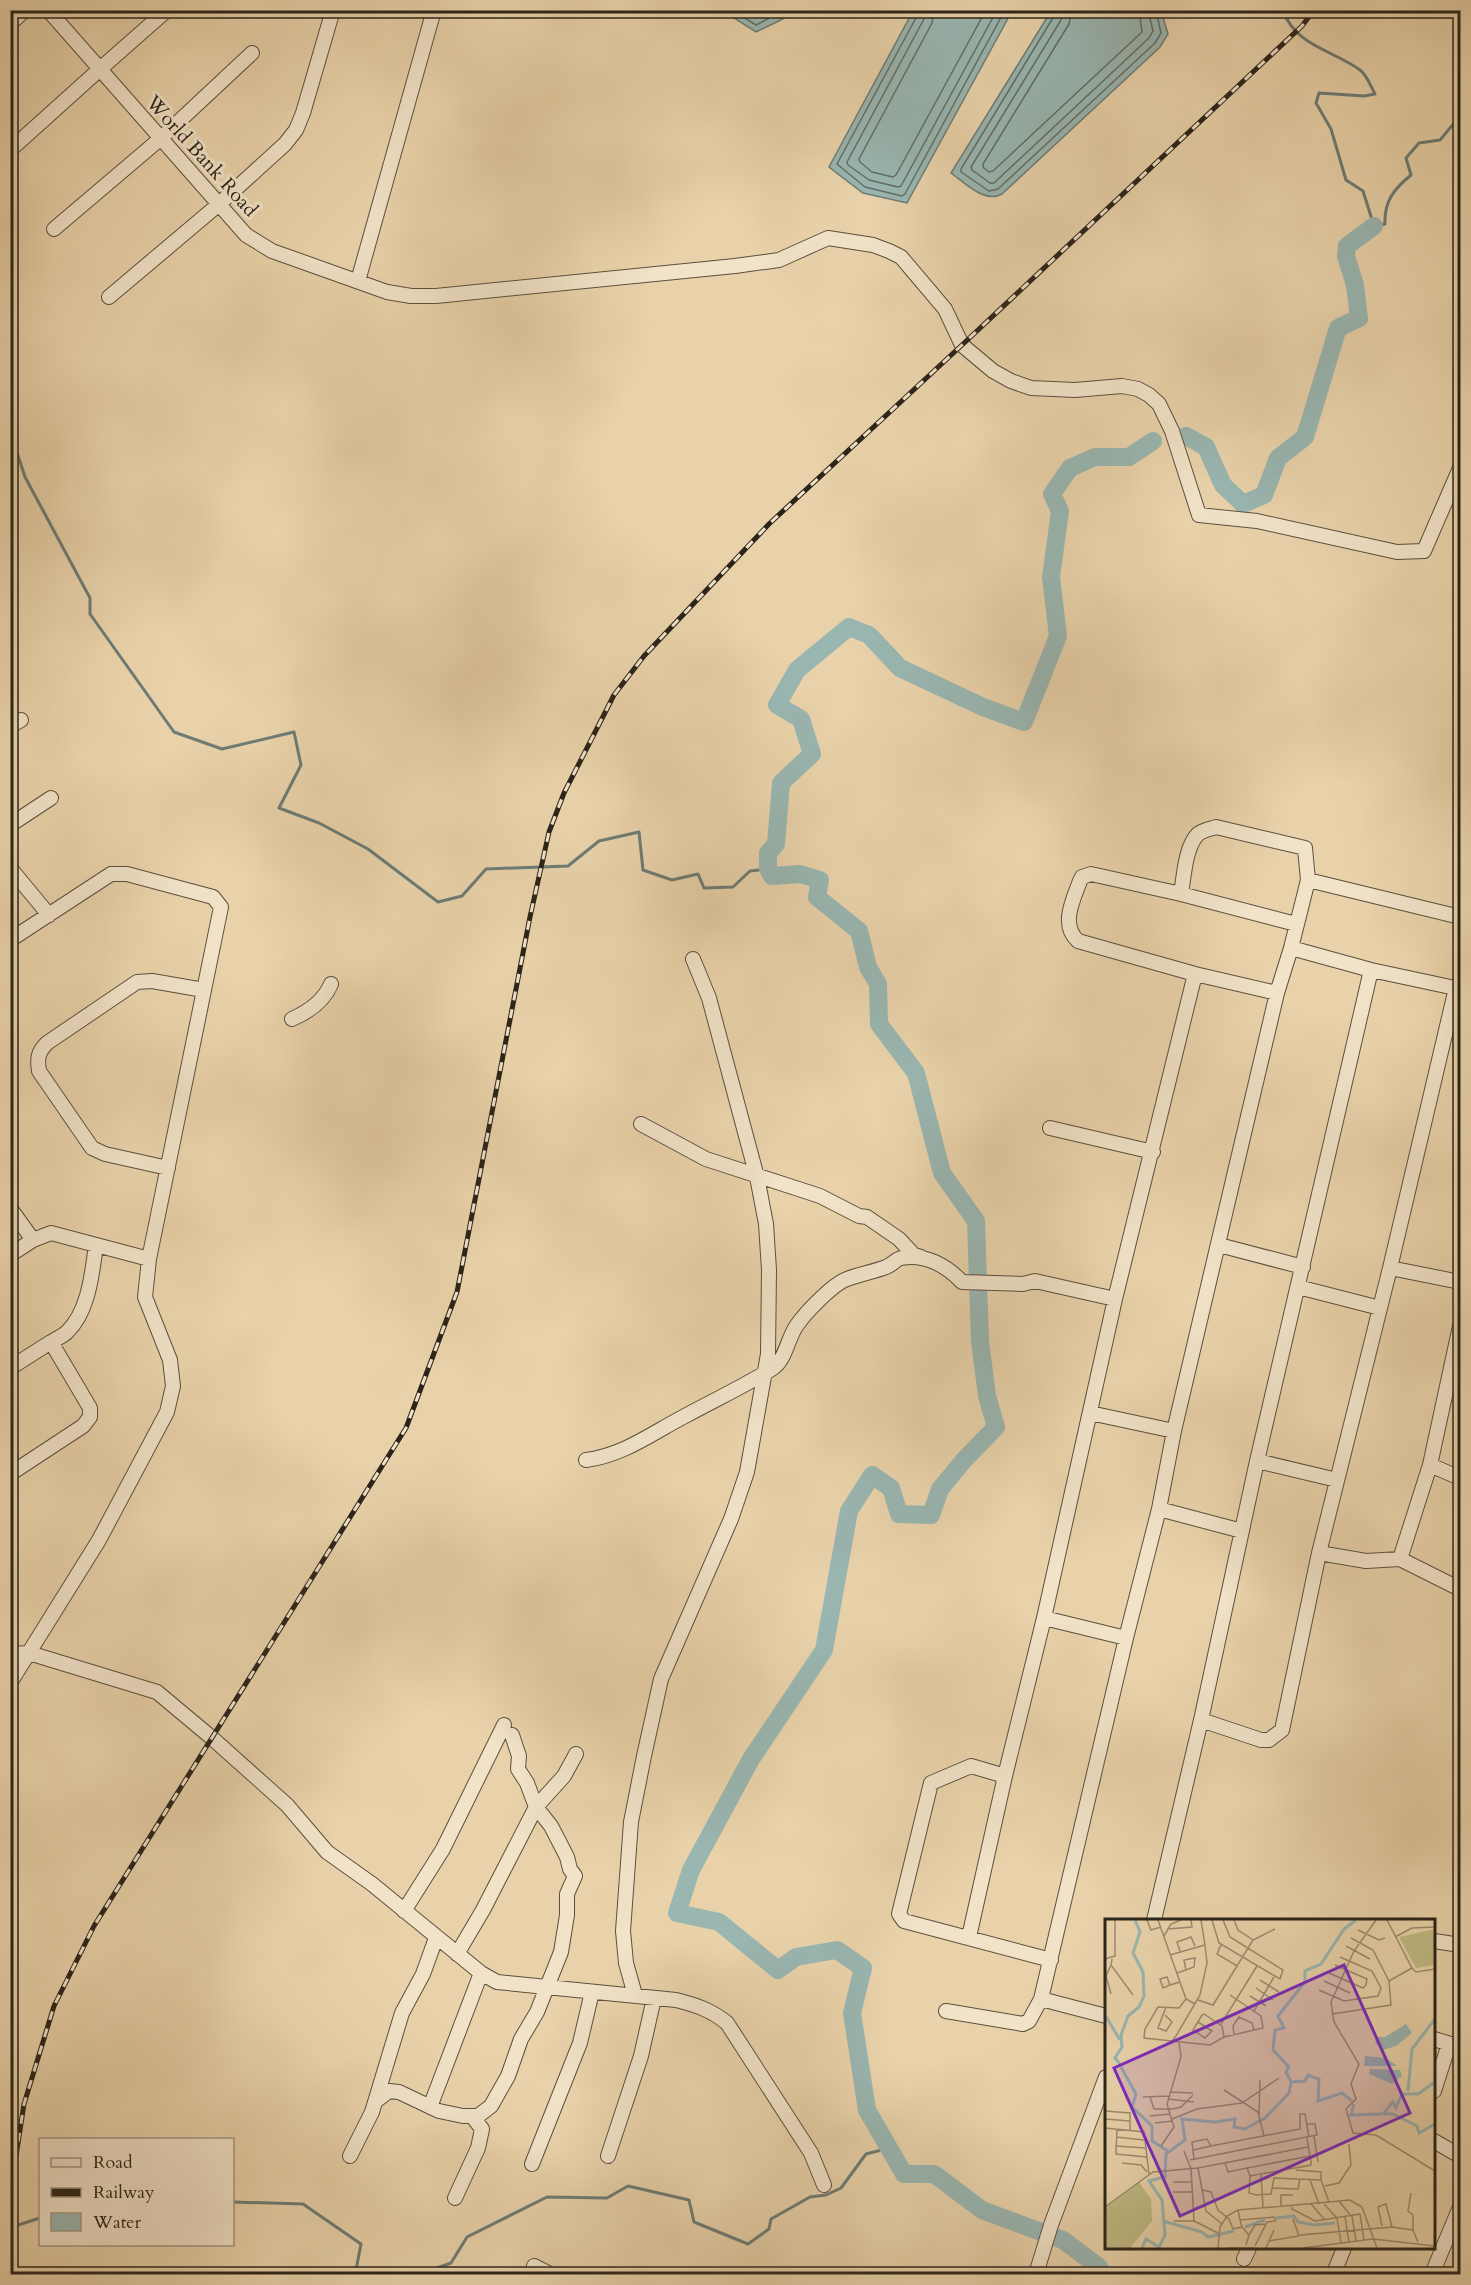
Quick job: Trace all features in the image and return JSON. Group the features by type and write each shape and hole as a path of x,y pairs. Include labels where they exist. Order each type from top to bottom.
{"street":[{"path":"10,24 24,10"},
{"name":"World Bank Road","path":"48,10 246,235 259,245 387,292 411,296 436,296 779,260 828,238 856,242 873,245 902,257 945,309 962,345 993,371 1011,381 1031,388 1052,390 1122,386 1138,389 1149,395 1159,404 1172,431 1199,516 1257,521 1397,552 1424,551 1461,468"},
{"path":"10,150 168,10"},
{"path":"109,297 218,205 285,144 296,130 333,10"},
{"path":"358,280 434,10"},
{"path":"54,229 160,139 252,53"},
{"path":"10,825 51,798"},
{"path":"946,2011 1023,2024 1029,2021 1041,1999 1126,1638 1159,1509 1174,1431 1277,993 1292,948 1308,880 1305,848 1216,827 1198,834 1194,841 1189,852 1181,894"},
{"path":"10,868 49,915"},
{"path":"10,940 111,874 127,874 213,897 221,908 148,1259 145,1297 170,1360 172,1386 167,1412 99,1540 10,1683"},
{"path":"1277,993 1195,974 1088,944 1074,937 1068,927 1068,919 1082,877 1091,874 1181,894 1296,924"},
{"path":"1308,880 1461,917"},
{"path":"1201,1720 1261,1740 1269,1740 1282,1730 1319,1553 1458,988 1371,970 1292,948"},
{"path":"635,1995 626,1963 623,1930 631,1822 644,1756 661,1679 732,1519 747,1472 768,1354 769,1270 766,1224 757,1177 709,998 693,959"},
{"path":"1154,1919 1201,1720 1257,1461 1371,970"},
{"path":"969,1937 1005,1776 1044,1618 1115,1299 1195,974"},
{"path":"168,1168 105,1154 92,1148 39,1071 38,1059 40,1050 47,1043 137,982 152,981 204,990"},
{"path":"292,1019 315,1005 327,993 331,984"},
{"path":"642,1124 706,1159 820,1197 859,1216 867,1217 899,1239 914,1255 945,1266 962,1282 1023,1284 1035,1281 1115,1299"},
{"path":"1050,1128 1153,1152"},
{"path":"10,1208 33,1240"},
{"path":"10,1255 33,1240 51,1233 148,1259"},
{"path":"10,1368 68,1331 81,1310 89,1286 96,1245"},
{"path":"1219,1245 1302,1267"},
{"path":"586,1460 600,1458 632,1447 674,1421 742,1387 773,1368 780,1360 797,1325 846,1279 887,1267 900,1258 926,1259"},
{"path":"1390,1268 1461,1282"},
{"path":"1298,1287 1380,1308"},
{"path":"1400,1559 1430,1465 1461,1326"},
{"path":"10,1474 83,1426 90,1417 90,1408 51,1342"},
{"path":"1090,1413 1174,1431"},
{"path":"1257,1461 1337,1480"},
{"path":"1430,1465 1461,1478"},
{"path":"1159,1509 1242,1531"},
{"path":"1319,1553 1366,1561 1400,1559 1461,1589"},
{"path":"1044,1618 1126,1638"},
{"path":"10,1654 28,1653 157,1692 287,1805 327,1852 372,1884 481,1973 497,1982 635,1995 700,2006 714,2012 727,2023 811,2153 824,2185"},
{"path":"404,1911 443,1849 508,1730 519,1756 518,1769 527,1783 536,1807 551,1826 575,1876 567,1894 567,1915 561,1952 537,2012 521,2039 508,2076 491,2106 478,2148 455,2198"},
{"path":"457,1954 483,1910 536,1807 564,1776 576,1754"},
{"path":"1005,1776 971,1766 931,1784 900,1917 904,1921 1051,1960"},
{"path":"350,2156 385,2086 402,2013 423,1974 436,1938"},
{"path":"1435,1941 1461,1945"},
{"path":"430,2107 481,1973"},
{"path":"532,2164 580,2043 592,1992"},
{"path":"608,2156 641,2056 654,1998"},
{"path":"1041,1999 1105,2015"},
{"path":"1435,2039 1455,2045 1435,2089"},
{"path":"1036,2274 1051,2225 1105,2082"},
{"path":"385,2086 430,2107 447,2112 478,2116 491,2106"},
{"path":"472,2116 482,2129"},
{"path":"1435,2142 1461,2156"},
{"path":"1432,2274 1461,2207"},
{"path":"1334,2273 1343,2249"},
{"path":"534,2266 550,2274"}],"water":[{"path":"723,11 799,11 756,32"},
{"path":"913,11 1012,11 907,203 863,193 829,167"},
{"path":"1051,11 1161,11 1168,34 1160,47 1002,194 989,196 982,194 951,173"}],"waterway":[{"path":"1283,10 1296,32 1362,72 1375,94 1364,96 1319,93 1316,103 1331,129 1346,180 1363,191 1374,226 1385,224 1386,209 1391,196 1411,175 1406,158 1419,143 1440,140 1460,116"},
{"path":"1186,436 1206,447 1223,485 1243,504 1264,495 1278,458 1305,437 1338,328 1359,318 1355,285 1346,256 1347,246 1374,226"},
{"path":"10,431 25,477 90,598 90,614 174,732 222,749 294,732 301,765 279,808 319,823 368,849 438,902 462,896 486,869 568,866 599,841 639,832 643,870 672,880 698,874 704,888 733,887 750,871 768,869"},
{"path":"1100,2274 1099,2267 1063,2240 982,2210 934,2174 904,2174 867,2110 852,2013 863,1968 837,1950 796,1957 778,1970 719,1922 677,1913 691,1870 751,1759 824,1650 849,1511 872,1475 891,1488 899,1514 931,1515 940,1489 996,1427 987,1396 980,1341 976,1221 942,1173 916,1073 879,1024 878,984 868,967 859,931 817,897 820,880 800,874 772,876 768,869 768,853 776,844 781,783 812,754 801,719 777,705 797,670 849,627 869,635 900,668 983,707 1024,722 1058,636 1051,577 1060,511 1052,494 1070,468 1095,457 1129,457 1153,441"},
{"path":"420,2274 451,2263 467,2237 547,2197 607,2198 628,2186 689,2200 694,2222 748,2244 769,2229 771,2219 810,2197 826,2195 841,2188 866,2154 889,2148"},
{"path":"234,2202 303,2204 361,2244 356,2270 369,2274"},
{"path":"18,2225 39,2218"}],"railway":[{"path":"10,2195 24,2104 54,2006 94,1926 406,1428 457,1292 530,917 549,832 564,793 614,695 644,656 769,524 1302,26 1314,10"}]}
